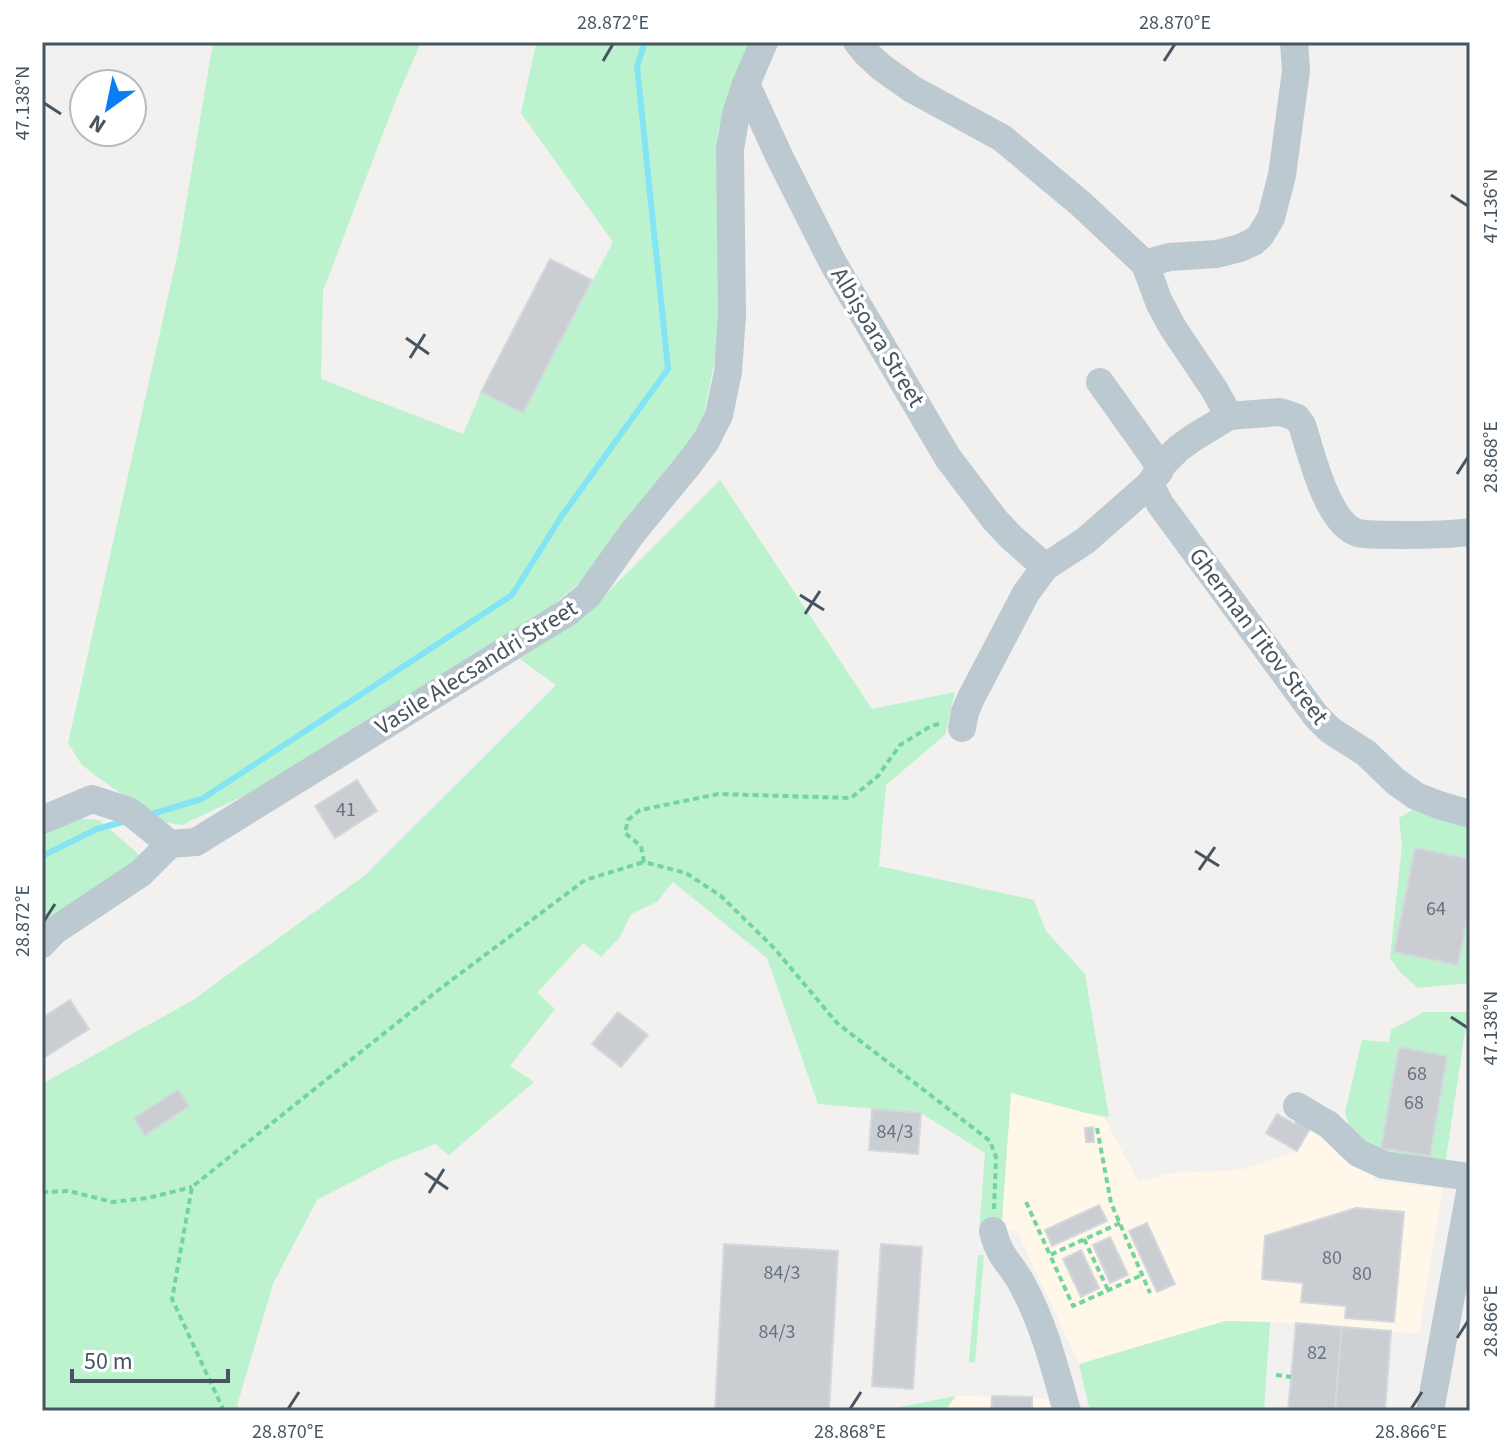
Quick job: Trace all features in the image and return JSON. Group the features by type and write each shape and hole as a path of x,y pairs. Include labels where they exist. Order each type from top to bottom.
{"street":[{"name":"Vasile Alecsandri Street","path":"150,828 196,842 577,606 597,583 633,532 706,441 719,415 728,372 732,315 730,149 736,114 764,42"},
{"path":"857,42 881,67 912,89 1002,138 1081,204 1145,264 1154,292 1173,328 1229,416"},
{"path":"1145,264 1169,257 1217,254 1240,248 1260,236 1271,218 1282,175 1296,71 1294,42"},
{"name":"Albișoara Street","path":"746,84 833,263 948,458 995,520 1045,567"},
{"name":"Gherman Titov Street","path":"1100,382 1157,463 1154,478 1160,504 1316,716 1416,796 1470,814"},
{"path":"963,723 971,698 1026,593 1045,567 1085,541 1154,478 1179,448 1229,416 1280,412 1296,417 1302,425 1336,515 1358,533 1414,535 1470,532"},
{"path":"42,820 92,799 150,828 141,873 54,931 42,944"},
{"path":"1297,1106 1329,1125 1358,1153 1384,1165 1470,1177"},
{"path":"1430,1411 1470,1192"},
{"path":"993,1231 997,1247 1022,1284 1048,1345 1067,1411"}],"path":[{"path":"644,862 641,846 625,833 628,820 640,810 718,794 851,798 878,776 900,745 931,726 963,723"},
{"path":"42,1192 69,1191 112,1202 148,1198 192,1187 437,991 585,880 644,862 686,873 721,896 774,948 837,1023 990,1141 996,1157 993,1231"},
{"path":"1097,1128 1111,1203 1150,1293"},
{"path":"192,1187 172,1299 224,1411"},
{"path":"1026,1202 1073,1306 1142,1275"},
{"path":"1050,1255 1120,1223"},
{"path":"1084,1239 1108,1290"},
{"path":"1276,1375 1291,1377"}],"shaded area":[{"path":"1011,1092 1104,1118 1139,1182 1171,1173 1240,1170 1297,1151 1315,1120 1374,1169 1374,1181 1443,1188 1419,1334 1296,1323 1225,1321 1079,1364 1016,1229 1001,1234"},
{"path":"956,1396 1048,1399 1050,1411 945,1411"}],"green space":[{"path":"213,42 421,42 323,291 321,379 463,434 481,392 523,413 613,242 521,113 534,42 754,42 718,130 721,232 719,337 705,410 689,446 581,581 533,623 275,781 182,825 161,822 96,776 81,764 68,743 178,252"},
{"path":"720,480 872,709 955,692 945,735 886,785 879,866 1034,900 1046,931 1085,974 1109,1117 1011,1093 1001,1234 979,1233 985,1153 921,1113 818,1104 767,958 673,882 657,902 631,914 620,937 601,957 583,943 537,993 555,1009 510,1066 534,1082 449,1155 435,1144 390,1162 317,1200 273,1284 237,1406 246,1411 42,1411 42,1084 193,1000 364,876 556,685 520,659 591,609"},
{"path":"1412,810 1470,823 1470,983 1418,988 1390,958 1402,845 1399,818"},
{"path":"72,818 99,820 143,858 42,931 42,832"},
{"path":"1424,1012 1468,1012 1445,1165 1362,1148 1351,1134 1345,1112 1362,1040 1389,1042 1391,1030"},
{"path":"978,1255 984,1255 975,1363 969,1362"},
{"path":"1225,1321 1270,1322 1264,1411 1090,1411 1079,1364"},
{"path":"956,1396 945,1411 880,1411"}],"building":[{"path":"550,259 592,280 523,413 481,392"},
{"path":"357,780 377,811 335,838 315,806"},
{"path":"1415,848 1470,859 1470,905 1458,965 1394,952"},
{"path":"70,1000 89,1029 42,1059 42,1018"},
{"path":"618,1012 648,1035 621,1067 592,1044"},
{"path":"1399,1047 1447,1056 1430,1156 1381,1148"},
{"path":"178,1090 189,1106 145,1135 134,1118"},
{"path":"872,1109 921,1113 918,1154 869,1150"},
{"path":"1301,1112 1315,1120 1297,1151 1266,1133 1277,1114 1295,1124"},
{"path":"1093,1127 1094,1142 1086,1142 1085,1128"},
{"path":"1099,1205 1107,1221 1052,1246 1045,1230"},
{"path":"1356,1208 1404,1212 1394,1322 1345,1318 1346,1306 1301,1302 1303,1283 1262,1279 1265,1236"},
{"path":"1147,1223 1175,1284 1157,1292 1129,1231"},
{"path":"1110,1237 1128,1275 1110,1283 1093,1245"},
{"path":"724,1244 838,1251 829,1411 715,1411"},
{"path":"881,1244 922,1247 913,1389 872,1386"},
{"path":"1081,1250 1099,1288 1081,1297 1063,1259"},
{"path":"1296,1323 1342,1327 1335,1411 1288,1411"},
{"path":"1342,1327 1391,1331 1385,1411 1335,1411"},
{"path":"992,1396 1032,1397 1032,1411 991,1411"}],"waterway":[{"path":"148,815 202,799 512,595 561,517 668,369 637,66 645,42"},
{"path":"42,856 97,829 126,821"}]}
